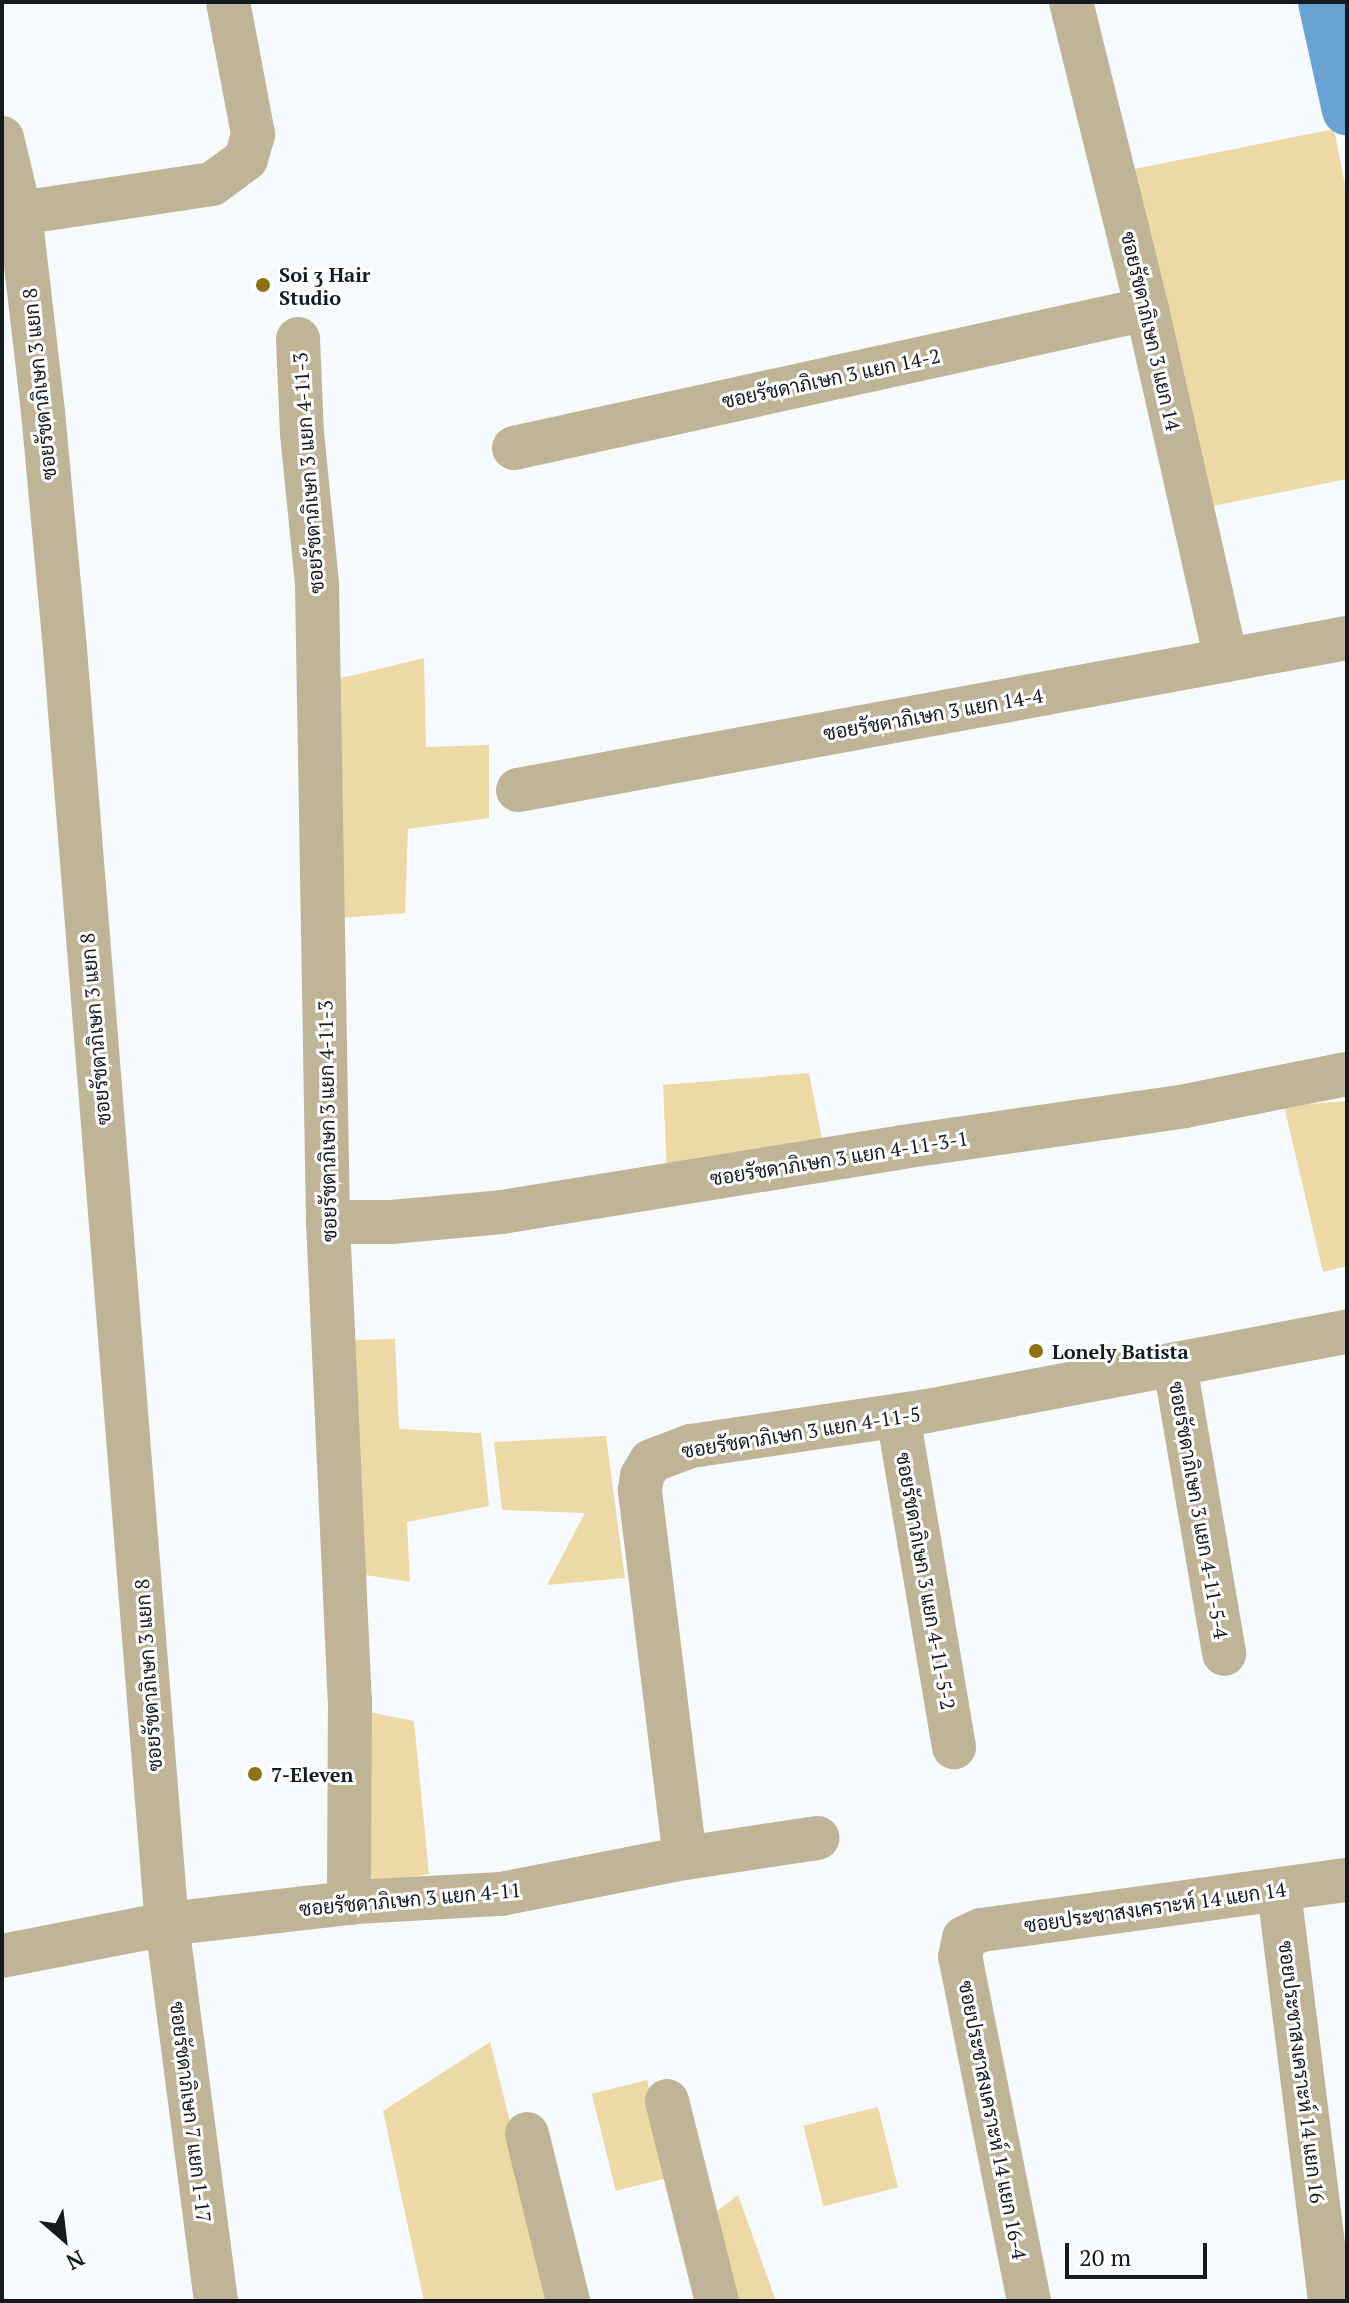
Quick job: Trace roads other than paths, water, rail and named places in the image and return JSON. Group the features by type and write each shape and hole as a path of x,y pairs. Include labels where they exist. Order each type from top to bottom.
{"street":[{"path":"20,213 212,184 246,159 253,134 228,2"},
{"name":"ซอยรัชดาภิเษก 3 แยก 14","path":"1071,2 1147,309 1226,660"},
{"name":"ซอยรัชดาภิเษก 3 แยก 8","path":"2,138 20,213 65,649 167,1924"},
{"name":"ซอยรัชดาภิเษก 3 แยก 14-2","path":"514,448 1147,309"},
{"name":"ซอยรัชดาภิเษก 3 แยก 4-11-3","path":"298,339 302,433 317,584 328,1222 350,1699 349,1903"},
{"name":"ซอยรัชดาภิเษก 3 แยก 14-4","path":"518,790 1347,638"},
{"name":"ซอยรัชดาภิเษก 3 แยก 4-11-3-1","path":"328,1222 391,1222 502,1212 902,1147 1185,1106 1347,1074"},
{"name":"ซอยรัชดาภิเษก 3 แยก 4-11-5","path":"685,1858 640,1490 642,1476 651,1461 691,1446 898,1416 1347,1332"},
{"name":"ซอยรัชดาภิเษก 3 แยก 4-11-5-4","path":"1175,1366 1224,1654"},
{"name":"ซอยรัชดาภิเษก 3 แยก 4-11-5-2","path":"898,1416 954,1747"},
{"name":"ซอยรัชดาภิเษก 3 แยก 4-11","path":"2,1956 167,1924 349,1903 501,1894 685,1858 817,1838"},
{"name":"ซอยประชาสงเคราะห์ 14 แยก 14","path":"964,1938 981,1930 1347,1880"},
{"name":"ซอยประชาสงเคราะห์ 14 แยก 16","path":"1279,1891 1330,2301"},
{"name":"ซอยรัชดาภิเษก 7 แยก 1-17","path":"167,1924 216,2301"},
{"name":"ซอยประชาสงเคราะห์ 14 แยก 16-4","path":"964,1938 960,1957 1029,2301"},
{"path":"667,2101 717,2301"},
{"path":"527,2134 568,2301"}],"waterway":[{"path":"1323,2 1347,110"}],"place":[{"name":"Soi ʒ Hair Studio","path":"263,285"},
{"name":"Lonely Batista","path":"1036,1351"},
{"name":"7-Eleven","path":"255,1774"}]}
